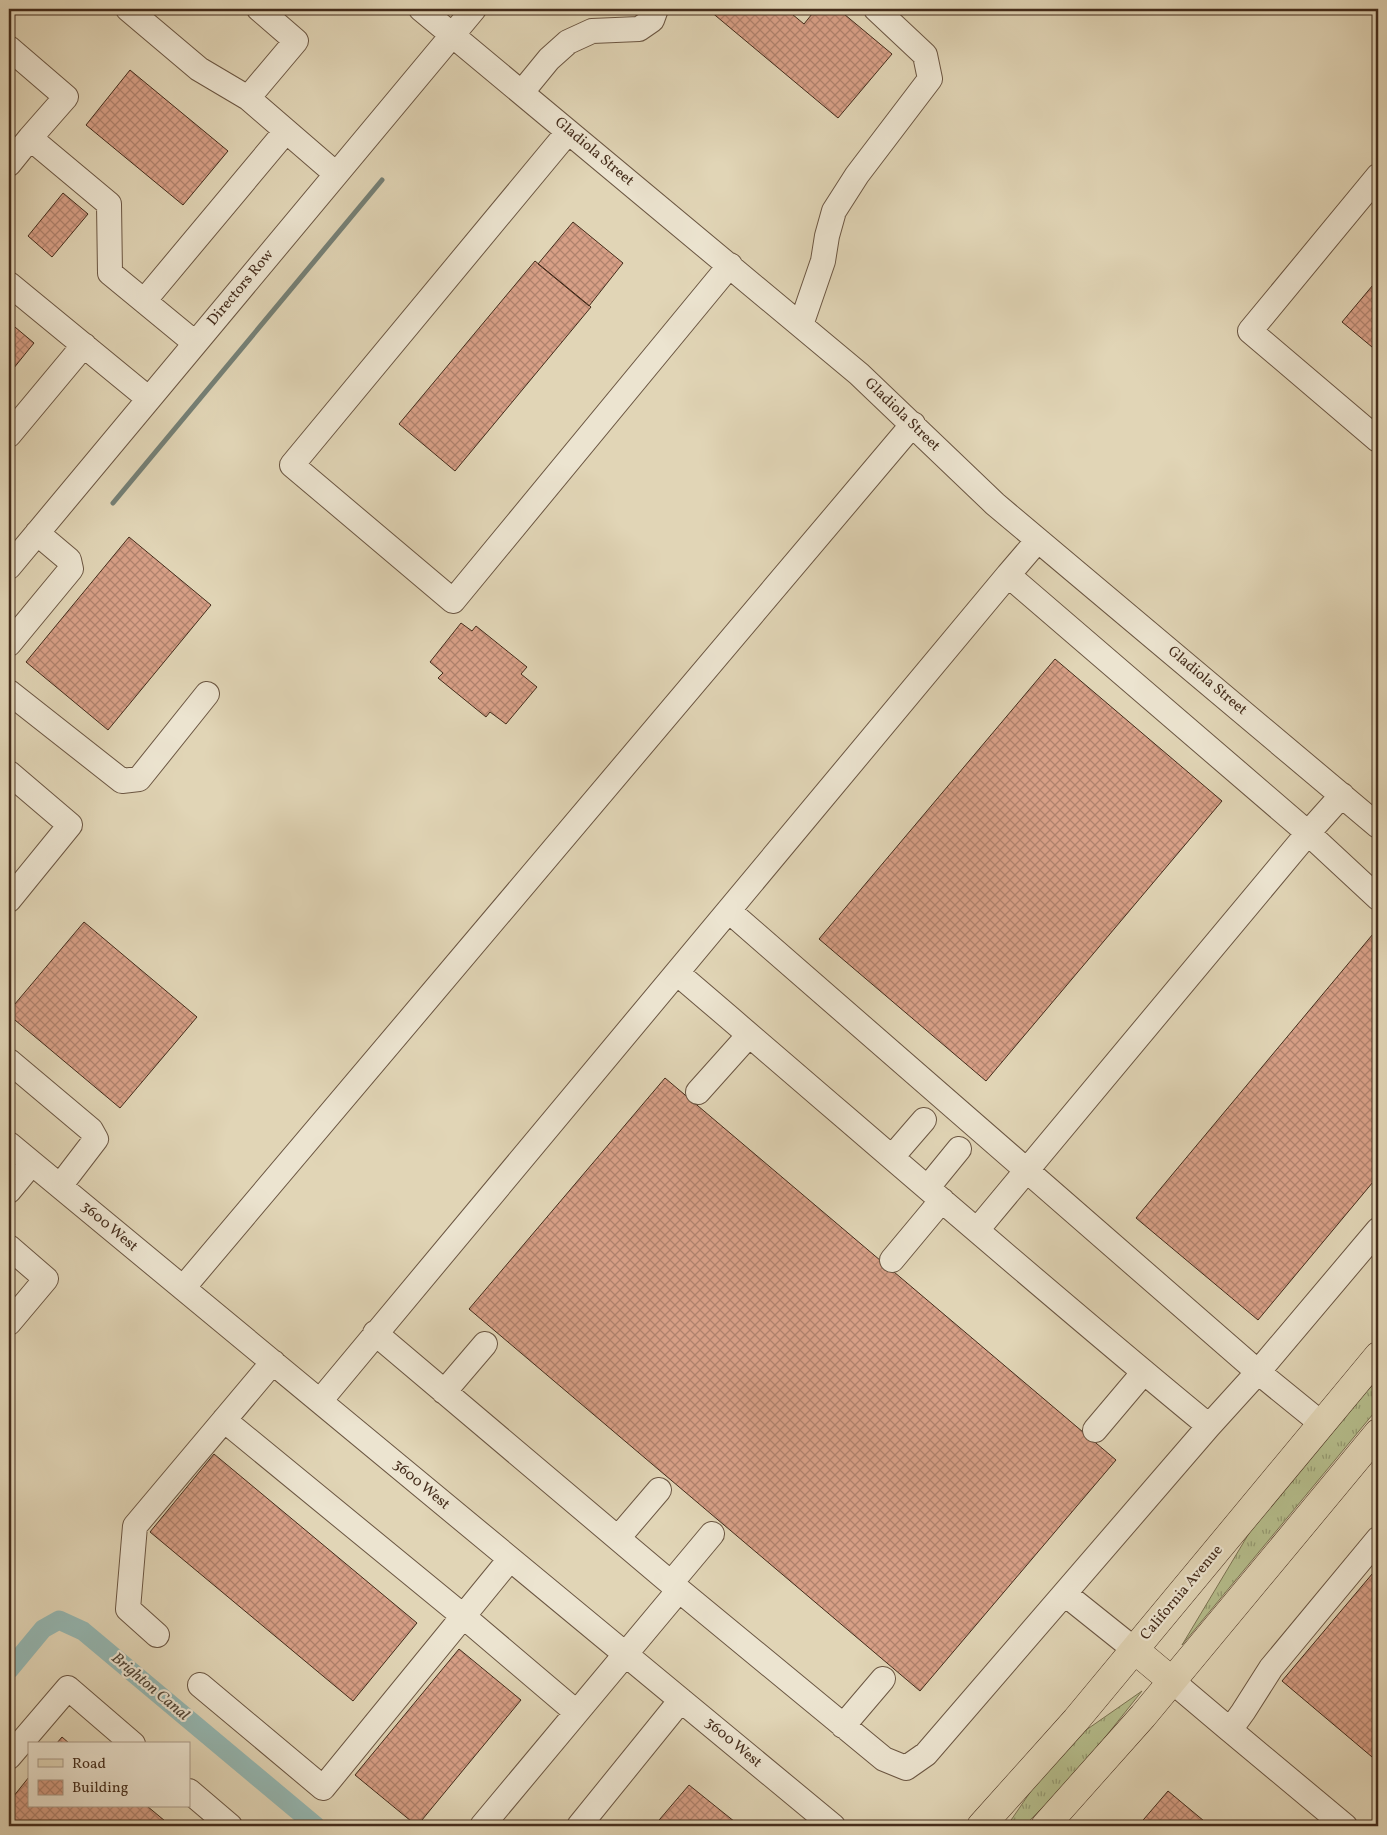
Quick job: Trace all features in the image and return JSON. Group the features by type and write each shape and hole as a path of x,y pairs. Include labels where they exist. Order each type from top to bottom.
{"main road":[{"name":"California Avenue","path":"981,1826 1076,1720 1378,1356"},
{"path":"1045,1826 1172,1681 1378,1433"},
{"path":"1134,1650 1172,1681"}],"street":[{"path":"128,9 199,69 248,98 336,174"},
{"path":"248,98 296,41 258,9"},
{"name":"Gladiola Street","path":"422,9 859,374 994,504 1378,826"},
{"name":"Directors Row","path":"9,566 474,9"},
{"path":"522,92 549,59 568,42 592,31 639,28 652,20 656,9"},
{"path":"801,325 823,261 834,211 857,175 930,79 925,56 876,9"},
{"path":"9,48 66,96 9,164"},
{"path":"144,301 286,131"},
{"path":"568,132 292,465 453,601 730,266"},
{"path":"30,138 109,204 110,273 195,343"},
{"path":"1378,176 1250,332 1378,440"},
{"path":"9,284 149,399"},
{"path":"9,435 84,345"},
{"path":"183,1288 913,424"},
{"path":"9,644 71,569 69,560 37,533"},
{"path":"320,1401 1038,540"},
{"path":"1008,575 1308,833 1378,898"},
{"path":"9,692 122,781 139,779 207,694"},
{"path":"9,773 70,825 9,900"},
{"path":"976,1230 1308,833 1342,795"},
{"path":"729,911 1258,1372 1322,1424"},
{"path":"677,974 1078,1318 1208,1426"},
{"path":"698,1092 749,1035"},
{"path":"9,1061 91,1130 96,1139 60,1186"},
{"path":"892,1157 924,1120"},
{"name":"3600 West","path":"9,1144 833,1826"},
{"path":"892,1260 935,1194 960,1149"},
{"path":"9,1191 32,1163"},
{"path":"375,1333 884,1760 906,1768 926,1754 1208,1426 1258,1372 1378,1230"},
{"path":"9,1247 46,1279 9,1323"},
{"path":"444,1392 485,1344"},
{"path":"157,1635 128,1609 135,1526 273,1362"},
{"path":"1095,1430 1144,1372"},
{"path":"224,1420 463,1616 576,1712"},
{"path":"618,1538 659,1490"},
{"path":"482,1826 624,1653 712,1534"},
{"path":"1230,1730 1270,1668 1378,1539"},
{"path":"200,1685 323,1788 510,1559"},
{"path":"1065,1594 1134,1650"},
{"path":"843,1726 882,1679"},
{"path":"1172,1681 1345,1826"},
{"path":"9,1757 68,1688 131,1742"},
{"path":"579,1826 681,1700"},
{"path":"190,1792 230,1826"}],"green space":[{"path":"1378,1381 1378,1408 1182,1645 1260,1515 1367,1390"},
{"path":"1142,1691 1072,1779 1024,1826 1007,1826 1042,1775 1076,1737"}],"building":[{"path":"711,9 786,9 804,24 816,9 838,9 892,54 838,118 710,11"},
{"path":"130,70 228,151 183,205 86,125"},
{"path":"63,193 88,214 52,257 28,236"},
{"path":"573,222 623,263 589,306 538,264"},
{"path":"535,261 591,307 455,471 399,424"},
{"path":"1378,279 1378,352 1342,322"},
{"path":"9,322 34,343 9,374"},
{"path":"129,537 211,605 108,730 26,662"},
{"path":"461,623 472,631 476,626 527,667 521,674 537,687 506,724 490,712 486,717 438,678 443,673 430,662"},
{"path":"1055,659 1222,801 986,1081 819,939"},
{"path":"9,869 14,874 9,880"},
{"path":"84,922 197,1017 120,1108 9,1015 9,1011"},
{"path":"1378,928 1378,1176 1258,1320 1136,1218"},
{"path":"665,1078 1116,1460 920,1691 469,1309"},
{"path":"214,1454 417,1623 353,1701 150,1532"},
{"path":"1378,1567 1378,1762 1282,1681"},
{"path":"459,1649 521,1700 417,1826 355,1775"},
{"path":"62,1737 68,1742 58,1742"},
{"path":"28,1778 28,1808 149,1808 171,1826 17,1826 9,1819 9,1802"},
{"path":"689,1785 740,1826 654,1826"},
{"path":"1168,1791 1210,1826 1138,1826"}],"waterway":[{"path":"113,503 382,180"},
{"name":"Brighton Canal","path":"9,1670 43,1629 59,1620 83,1631 316,1826"}]}
